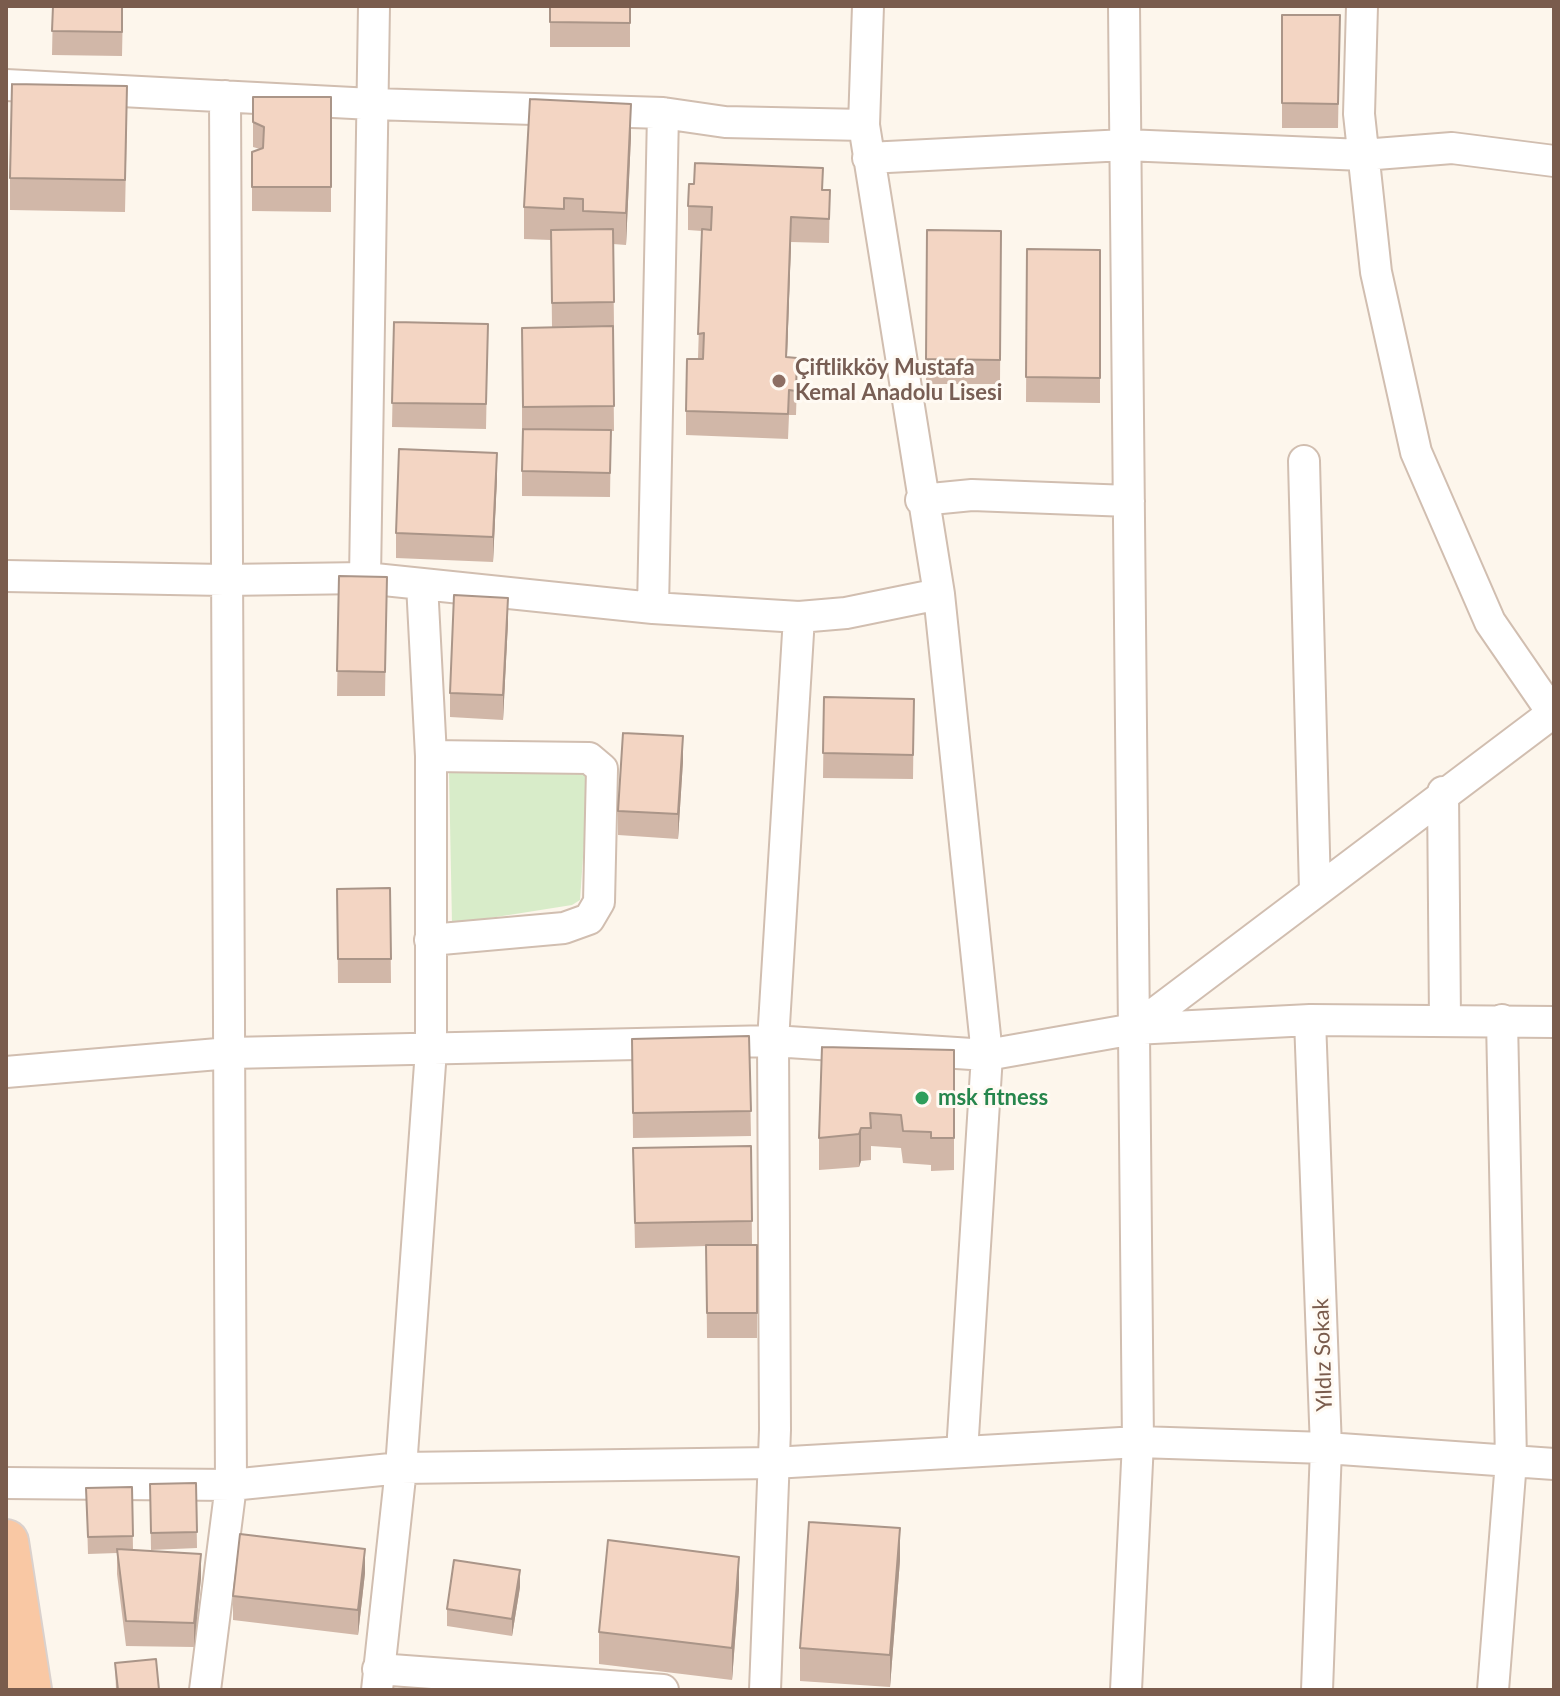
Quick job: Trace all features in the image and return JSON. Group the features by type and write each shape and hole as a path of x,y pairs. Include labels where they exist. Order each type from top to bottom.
{"highway":[{"path":"6,1542 29,1690"}],"street":[{"path":"365,578 374,6"},
{"path":"868,6 864,125 921,500 939,594 987,1055 962,1452"},
{"path":"1124,6 1138,1442 1126,1690"},
{"path":"1134,1029 1443,792 1553,713 1490,622 1416,452 1376,272 1359,114 1362,6"},
{"path":"6,85 372,104 663,113 725,122 864,125"},
{"path":"205,1690 231,1485 224,580 225,96"},
{"path":"653,608 663,113"},
{"path":"868,158 1125,145 1363,155 1452,148 1554,161"},
{"path":"1304,461 1315,891"},
{"path":"921,500 972,495 1129,501"},
{"path":"6,576 224,580 365,578 653,608 799,617 846,613 939,594"},
{"path":"422,584 431,756 431,1050 401,1468 377,1680 663,1690"},
{"path":"765,1690 773,1463 773,1041 799,617"},
{"path":"430,940 564,928 589,919 599,902 602,769 589,758 431,756"},
{"path":"1443,792 1445,1020"},
{"path":"6,1072 230,1053 773,1041 987,1055 1134,1029 1310,1020 1554,1022"},
{"name":"Yıldız Sokak","path":"1310,1020 1326,1448 1317,1690"},
{"path":"1493,1690 1511,1461 1502,1020"},
{"path":"6,1483 231,1485 401,1468 773,1463 1138,1442 1326,1448 1554,1464"}],"green space":[{"path":"449,771 589,772 580,900 572,905 452,924"}],"building":[{"path":"53,6 122,6 122,32 52,31"},
{"path":"550,6 630,6 630,23 550,22"},
{"path":"1282,15 1340,15 1338,104 1282,103"},
{"path":"12,84 127,86 125,180 10,178"},
{"path":"253,97 331,97 331,187 252,187 252,152 263,148 264,127 253,122"},
{"path":"530,99 631,104 626,213 583,211 583,199 564,198 564,209 524,207"},
{"path":"695,163 823,168 822,190 830,190 829,219 791,217 786,357 797,358 796,391 789,390 788,414 686,411 687,359 703,359 704,333 698,334 702,229 711,230 712,207 688,206 689,184 694,184"},
{"path":"613,229 614,302 552,303 551,230"},
{"path":"927,230 1001,231 1000,360 926,359"},
{"path":"1027,249 1100,250 1100,378 1026,377"},
{"path":"394,322 488,324 486,404 392,403"},
{"path":"613,326 614,406 523,407 522,328"},
{"path":"523,429 611,430 610,473 522,471"},
{"path":"399,449 497,453 493,537 396,533"},
{"path":"339,576 387,577 385,672 337,671"},
{"path":"454,595 508,598 503,695 450,693"},
{"path":"824,697 914,699 913,755 823,753"},
{"path":"623,733 683,736 678,814 618,811"},
{"path":"390,888 391,959 338,959 337,889"},
{"path":"749,1036 751,1111 633,1113 632,1039"},
{"path":"822,1047 954,1050 954,1138 931,1138 931,1132 903,1131 901,1115 870,1113 871,1128 861,1128 859,1134 819,1138"},
{"path":"751,1146 752,1221 635,1223 633,1148"},
{"path":"706,1245 757,1245 757,1313 707,1313"},
{"path":"196,1483 197,1532 151,1533 150,1484"},
{"path":"132,1487 133,1536 88,1537 86,1488"},
{"path":"809,1522 900,1528 890,1655 800,1648"},
{"path":"240,1534 365,1549 358,1610 233,1596"},
{"path":"608,1540 739,1557 732,1648 599,1632"},
{"path":"117,1549 201,1554 194,1623 126,1621"},
{"path":"454,1560 520,1570 512,1619 447,1609"},
{"path":"156,1659 159,1690 118,1690 115,1663"}],"place":[{"name":"Çiftlikköy Mustafa Kemal Anadolu Lisesi","path":"779,381"},
{"name":"msk fitness","path":"922,1098"}]}
